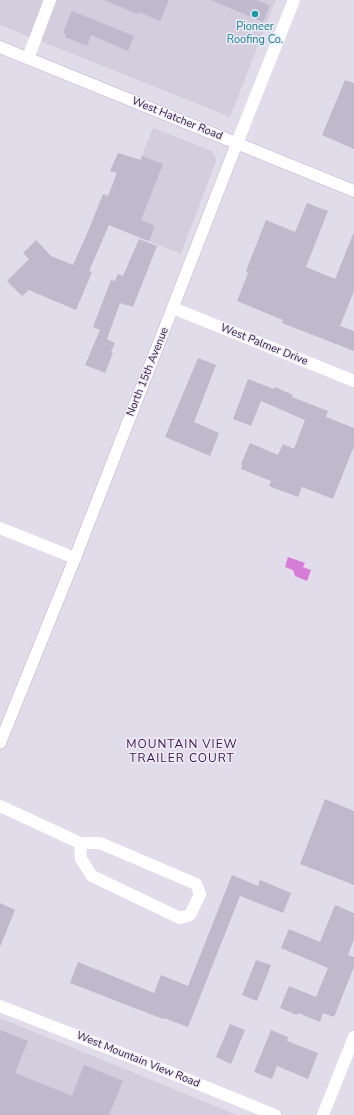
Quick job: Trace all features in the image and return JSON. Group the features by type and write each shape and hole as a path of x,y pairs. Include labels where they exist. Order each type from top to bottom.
{"street":[{"path":"28,58 50,0"},
{"name":"North 15th Avenue","path":"0,743 75,558 294,0"},
{"name":"West Hatcher Road","path":"0,47 354,191"},
{"name":"West Palmer Drive","path":"173,308 354,381"},
{"path":"0,528 75,558"},
{"path":"0,806 80,843 100,843 196,884 200,894 190,915 180,918 92,876 82,859 80,843"},
{"name":"West Mountain View Road","path":"0,1006 275,1115"},
{"path":"323,1115 354,1037"}],"shaded area":[{"path":"0,0 276,0 230,117 0,25"},
{"path":"153,128 212,151 215,156 216,161 181,254 113,227"},
{"path":"288,557 305,563 303,567 311,570 307,581 295,576 293,570 285,567"},
{"path":"0,1018 237,1115 0,1115"}],"building":[{"path":"104,0 169,0 160,21"},
{"name":"Pioneer Roofing Co.","path":"211,0 257,0 270,6 263,22"},
{"path":"72,11 134,36 128,51 91,35 87,46 65,37 66,34 63,33"},
{"path":"345,80 354,83 354,149 322,135"},
{"path":"118,153 141,160 142,156 163,164 141,220 155,226 149,241 109,225 89,271 92,272 76,310 29,290 22,296 7,281 29,259 23,253 36,240 51,256 73,265 103,194 108,196 117,173 110,171"},
{"path":"307,203 328,211 306,267 335,279 354,232 354,291 340,326 354,331 354,351 282,323 283,320 237,301 248,273 246,271 266,220 295,232"},
{"path":"139,239 157,246 133,307 120,303 107,339 115,343 111,352 113,353 105,373 85,365 100,330 93,327 111,280 115,281 118,274 123,276"},
{"path":"198,358 216,365 194,422 219,433 210,456 165,437"},
{"path":"248,379 274,389 275,387 293,395 292,397 328,411 326,417 354,428 354,446 333,499 302,487 298,497 269,486 271,481 241,469 241,464 250,443 278,455 283,444 294,449 305,420 261,401 251,426 233,419"},
{"path":"325,799 354,811 354,885 300,864"},
{"path":"232,875 258,886 260,880 291,893 283,913 240,896 188,1027 164,1018 163,1019 70,983 78,962 154,993 161,975 188,986"},
{"path":"0,903 15,910 0,947"},
{"path":"335,905 354,913 354,939 348,955 354,957 354,967 334,1017 323,1013 320,1022 298,1013 297,1015 280,1008 289,986 316,997 328,968 281,948 289,929 320,942"},
{"path":"256,960 271,965 257,1001 242,995"},
{"path":"230,1024 245,1030 231,1064 216,1057"},
{"path":"0,1030 28,1041 15,1073 72,1096 84,1065 123,1081 109,1115 0,1115"},
{"path":"271,1030 288,1037 287,1041 318,1053 308,1079 277,1066 272,1079 254,1072"}],"place":[{"name":"Pioneer Roofing Co.","path":"255,14"}],"district":[{"name":"MOUNTAIN VIEW TRAILER COURT","path":"182,752"}]}
